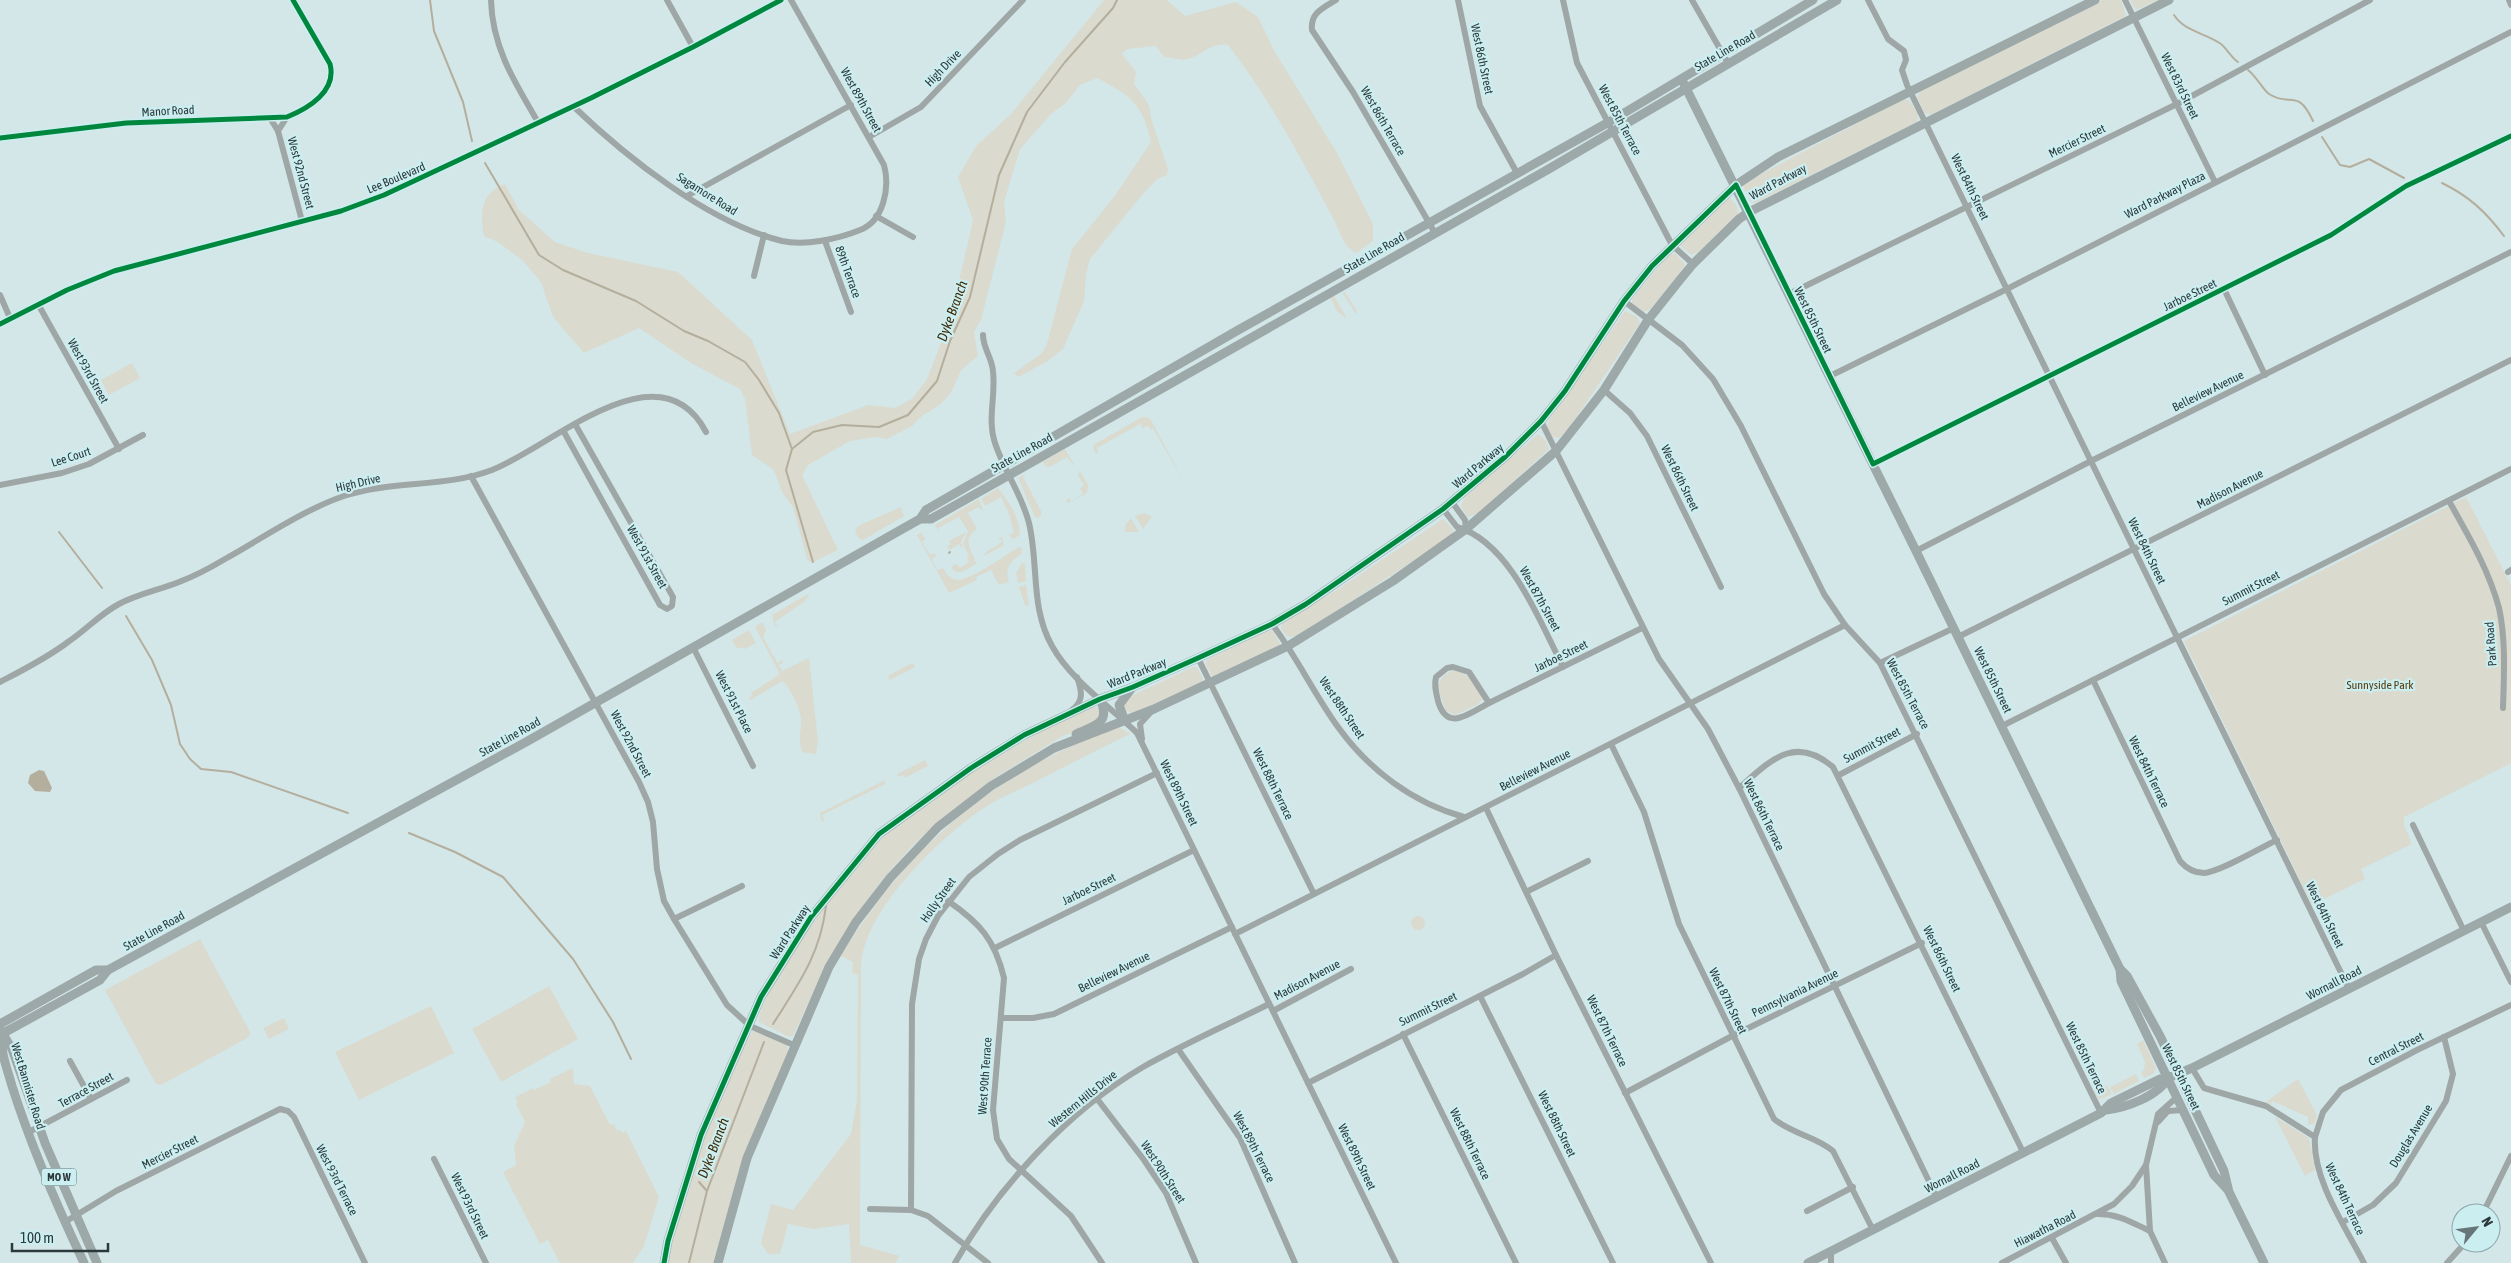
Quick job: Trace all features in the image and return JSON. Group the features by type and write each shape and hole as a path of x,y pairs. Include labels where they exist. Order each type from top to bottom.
{"main road":[{"name":"State Line Road","path":"920,519 931,519 1008,476 1614,131 1684,84 1723,54 1813,0"},
{"name":"State Line Road","path":"0,1030 100,980 108,970 694,649 920,519 926,510 1517,173 1609,122 1728,64 1837,0"},
{"name":"Ward Parkway","path":"664,1263 668,1241 701,1135 761,997 811,916 879,834 988,756 1024,735 1100,699 1133,687 1272,624 1306,604 1443,509 1505,457 1541,421 1565,391 1624,302 1652,266 1736,185 1778,157 2095,0"},
{"name":"Ward Parkway","path":"718,1263 747,1158 829,968 856,922 890,878 938,827 991,786 1054,748 1154,709 1211,684 1288,646 1393,581 1466,529 1556,450 1604,390 1648,320 1693,264 1739,218 1925,122 2170,0"},
{"name":"West 85th Street","path":"1684,84 1790,294 2120,968 2128,978 2178,1074 2224,1171 2230,1192 2264,1263"},
{"path":"1125,721 1119,705 1124,696 1133,687"},
{"path":"1054,748 1057,742 1100,721 1105,714 1100,699"},
{"name":"Wornall Road","path":"1808,1263 2024,1154 2103,1111 2118,1109 2163,1088 2168,1078 2192,1068 2511,907"},
{"name":"West 85th Street","path":"2120,968 2121,981 2214,1175 2230,1192"},
{"name":"West Bannister Road","path":"0,1030 0,1047 29,1132 65,1222 84,1263"},
{"name":"West Bannister Road","path":"0,1030 12,1049 40,1128 96,1263"},
{"path":"0,1057 7,1067"}],"street":[{"path":"287,118 308,106 328,87 331,80 330,64 293,0"},
{"path":"491,0 493,25 499,50 538,122"},
{"path":"667,0 693,47"},
{"name":"Lee Boulevard","path":"0,324 38,304 114,271 341,211 384,195 693,47 781,0"},
{"name":"West 89th Street","path":"791,0 884,165 888,182 876,216"},
{"name":"High Drive","path":"869,137 921,107 1023,0"},
{"name":"West 86th Terrace","path":"1336,0 1315,14 1312,30 1354,92 1435,233"},
{"name":"West 86th Street","path":"1458,0 1480,106 1517,173"},
{"name":"West 85th Terrace","path":"1563,0 1577,63 1672,245"},
{"path":"1692,0 1728,64"},
{"path":"1868,0 1888,39 1904,51 1906,60 1902,70 1911,92"},
{"name":"West 83rd Street","path":"2125,0 2214,182"},
{"name":"Mercier Street","path":"1790,294 2177,104 2370,0"},
{"path":"2509,0 2511,5"},
{"name":"Ward Parkway Plaza","path":"1830,376 2007,289 2511,32"},
{"name":"West 84th Street","path":"1911,92 2349,989"},
{"path":"687,196 851,105"},
{"name":"Sagamore Road","path":"572,106 634,158 687,196 733,224 783,242 825,241 863,229 876,216"},
{"name":"West 92nd Street","path":"270,118 278,131 302,221"},
{"name":"Manor Road","path":"0,138 126,123 287,118"},
{"name":"West 92nd Street","path":"278,131 287,118"},
{"name":"Jarboe Street","path":"1873,464 2331,235 2406,186 2511,136"},
{"path":"876,216 913,237"},
{"path":"754,276 764,234"},
{"name":"89th Terrace","path":"825,241 851,312"},
{"path":"1672,245 1693,264"},
{"name":"Belleview Avenue","path":"1916,551 2090,461 2511,252"},
{"path":"2224,289 2265,375"},
{"path":"0,295 10,318"},
{"name":"West 85th Terrace","path":"1624,302 1682,345 1702,365 1728,402 1810,569 1845,624 1880,663 2103,1111"},
{"name":"West 93rd Street","path":"38,304 119,449"},
{"name":"West 89th Street","path":"983,335 994,374 990,414 991,430 1008,476 1023,505 1030,525 1035,594 1043,626 1056,652 1076,676 1136,733 1396,1263"},
{"name":"Madison Avenue","path":"1958,637 2511,360"},
{"name":"West 86th Street","path":"1604,390 1630,414 1647,436 1721,587"},
{"name":"High Drive","path":"0,682 53,652 118,604 193,576 331,501 354,494 471,476 506,464 575,424 618,402 654,398 685,406 696,416 706,432"},
{"name":"West 86th Terrace","path":"1541,421 1659,660 1692,703 1739,788 1937,1198"},
{"name":"West 91st Street","path":"564,432 660,604 667,609 672,606 673,597 575,424"},
{"name":"Lee Court","path":"0,485 62,473 89,464 143,436"},
{"name":"Summit Street","path":"2002,726 2511,469"},
{"name":"West 92nd Street","path":"471,476 596,703 648,802 653,822 657,869 664,900 674,919 727,1006 750,1026 796,1046"},
{"name":"Park Road","path":"2449,501 2483,565 2499,609 2503,646 2503,708"},
{"name":"West 87th Street","path":"1452,502 1465,520 1466,529"},
{"name":"West 87th Street","path":"1443,509 1457,527 1466,529 1497,554 1515,575 1563,667"},
{"name":"West 88th Street","path":"1272,624 1288,646 1337,726 1370,765 1415,796 1447,813 1464,817"},
{"name":"Belleview Avenue","path":"1235,934 1845,624"},
{"name":"Jarboe Street","path":"1489,703 1473,676 1464,669 1447,668 1436,678 1434,688 1442,712 1448,718 1460,718 1642,628"},
{"path":"1880,663 1954,628"},
{"name":"West 91st Place","path":"694,649 753,766"},
{"name":"West 88th Terrace","path":"1198,658 1314,894"},
{"path":"1065,716 1080,702 1081,688 1076,676"},
{"name":"West 84th Terrace","path":"2093,680 2180,861 2191,870 2203,873 2210,872 2277,840"},
{"path":"1142,745 1140,724 1154,709"},
{"name":"Summit Street","path":"1739,788 1769,761 1784,753 1796,751 1812,753 1823,759 1839,775 1917,734"},
{"name":"West 87th Street","path":"1611,744 1644,812 1679,924 1774,1119 1786,1129 1822,1142 1833,1151 1853,1187 1873,1230"},
{"name":"Holly Street","path":"911,1210 912,1004 926,938 948,901 983,864 1005,849 1157,773"},
{"name":"West 86th Street","path":"1839,775 2024,1154"},
{"name":"West 87th Terrace","path":"1486,808 1528,892 1556,955 1710,1263"},
{"path":"2413,825 2464,931"},
{"name":"Jarboe Street","path":"995,948 1194,850"},
{"path":"1528,892 1588,861"},
{"path":"674,919 742,886"},
{"name":"West 90th Terrace","path":"948,901 972,918 995,948 1004,978 993,1125 1003,1150 1071,1216 1102,1263"},
{"path":"2481,922 2511,982"},
{"name":"Belleview Avenue","path":"1001,1018 1033,1018 1054,1014 1232,927"},
{"name":"Pennsylvania Avenue","path":"1625,1093 1732,1036 1922,944"},
{"name":"Summit Street","path":"1308,1083 1480,996 1556,955"},
{"name":"Madison Avenue","path":"1273,1011 1352,969"},
{"name":"West 88th Street","path":"1480,996 1613,1263"},
{"name":"Western Hills Drive","path":"955,1263 965,1244 993,1204 1022,1170 1054,1138 1098,1100 1143,1068 1269,1004"},
{"name":"Central Street","path":"2315,1137 2323,1112 2341,1090 2511,1005"},
{"name":"West 88th Terrace","path":"1403,1034 1516,1263"},
{"name":"Douglas Avenue","path":"2343,1222 2373,1205 2396,1183 2446,1101 2453,1074 2444,1037"},
{"name":"West 89th Terrace","path":"1178,1049 1240,1138 1295,1263"},
{"path":"70,1061 91,1100"},
{"path":"2192,1068 2204,1088 2266,1106 2315,1137"},
{"name":"Terrace Street","path":"29,1132 40,1128 127,1080"},
{"name":"Hiawatha Road","path":"2002,1263 2114,1204 2132,1186 2146,1165 2160,1110 2177,1097"},
{"name":"West 90th Street","path":"1098,1100 1144,1160 1166,1193 1196,1263"},
{"name":"Mercier Street","path":"65,1222 116,1191 274,1111 286,1110"},
{"name":"West 93rd Terrace","path":"286,1110 294,1118 365,1263"},
{"path":"2158,1122 2168,1111 2183,1110"},
{"name":"West 84th Terrace","path":"2315,1137 2316,1160 2321,1178 2364,1263"},
{"path":"2488,1203 2511,1156"},
{"name":"West 93rd Street","path":"434,1159 486,1263"},
{"path":"2146,1165 2150,1230 2165,1263"},
{"path":"1807,1211 1853,1187"},
{"path":"870,1209 911,1210 932,1219 988,1263"},
{"path":"2097,1214 2113,1214 2150,1230"},
{"path":"2052,1238 2066,1263"},
{"path":"1831,1252 1831,1263"},
{"path":"2447,1263 2456,1253"}],"green space":[{"path":"1104,0 1167,0 1185,16 1236,2 1258,17 1275,52 1337,153 1373,224 1373,241 1356,253 1347,246 1284,129 1228,45 1211,47 1194,57 1182,60 1164,57 1156,46 1127,49 1122,54 1136,72 1134,84 1149,105 1152,122 1168,169 1167,175 1156,180 1142,195 1090,259 1086,274 1084,301 1063,349 1048,361 1018,377 1014,373 1042,353 1047,344 1072,249 1114,197 1151,142 1144,118 1133,102 1118,90 1097,78 1080,85 1066,103 1052,113 1020,149 1004,202 1006,222 981,320 974,332 978,356 961,370 951,393 941,404 922,416 912,426 887,439 876,437 850,441 808,465 802,475 838,550 811,563 807,559 793,507 783,494 774,470 752,455 745,399 740,389 691,363 639,328 584,353 553,317 541,282 523,261 498,242 484,236 482,212 486,198 497,188 505,184 519,210 555,242 588,253 678,272 752,340 790,434 868,405 895,408 913,398 927,379 942,340 948,310 960,277 973,220 958,177 976,146 1010,115"},
{"path":"2102,0 2121,0 2126,16 1930,115 1924,112 1917,97 1920,91"},
{"path":"2130,0 2158,0 2136,10"},
{"path":"1903,99 1910,101 1918,115 1917,122 1755,203 1751,202 1743,186 1746,182"},
{"path":"1729,197 1737,206 1738,214 1698,252 1691,255 1680,243"},
{"path":"1675,253 1685,266 1651,309 1644,312 1632,303 1632,299 1667,256"},
{"path":"1344,291 1357,311 1356,314 1343,294"},
{"path":"1334,296 1346,318 1337,311 1330,297"},
{"path":"1625,311 1637,317 1640,323 1569,428 1559,438 1552,437 1547,427 1550,418"},
{"path":"132,363 140,378 109,395 101,380"},
{"path":"1142,417 1147,417 1151,420 1184,482 1153,428 1151,430 1148,426 1143,428 1140,424 1097,448 1098,453 1095,453 1093,447 1095,444"},
{"path":"1538,434 1546,441 1549,449 1479,513 1467,517 1461,506 1465,497"},
{"path":"1065,449 1076,468 1067,457 1050,467 1045,466 1043,462"},
{"path":"1080,471 1088,485 1087,493 1068,503 1066,500 1069,498 1071,501 1083,494 1080,488 1084,486 1078,475"},
{"path":"1026,473 1023,477 1041,511 1041,516 1038,518 1035,517 1018,478"},
{"path":"998,488 1016,515 1020,535 1013,539 1009,535 1014,533 1009,514 1001,497 985,506 981,499"},
{"name":"Sunnyside Park","path":"2466,497 2511,585 2511,763 2404,817 2404,825 2412,844 2361,869 2365,879 2312,905 2184,641"},
{"path":"979,499 983,511 978,507 968,513 977,529 969,537 968,541 976,564 962,572 956,572 952,569 952,566 957,564 960,568 969,562 967,558 969,556 963,544 968,531 959,517 938,528 940,534 935,525"},
{"path":"901,507 904,516 863,540 858,538 855,530 858,526"},
{"path":"1145,513 1152,517 1143,529 1135,516"},
{"path":"1131,518 1139,532 1125,532 1125,525"},
{"path":"1443,519 1453,529 1452,534 1435,547 1297,636 1288,637 1281,629 1282,622 1337,590"},
{"path":"923,532 922,535 926,539 922,542 930,555 935,553 936,556 932,559 937,570 943,568 952,579 963,579 979,572 1019,547 1021,547 1022,554 1015,559 1008,569 1009,582 999,585 991,570 976,577 977,580 949,593 917,535"},
{"path":"966,532 961,542 963,550 959,544 949,550 947,546 951,544 949,541"},
{"path":"1002,537 1004,545 984,556 1002,541 998,538"},
{"path":"1022,563 1025,564 1026,581 1018,583 1016,573"},
{"path":"1026,585 1029,605 1027,606 1019,587"},
{"path":"810,593 805,601 776,621 775,624 779,626 775,626 772,615"},
{"path":"762,622 766,630 763,637 777,662 779,663 782,659 783,663 779,665 782,671 809,658 818,741 816,754 802,752 800,739 801,719 797,704 785,683 782,681 751,700 749,699 752,695 751,693 780,674 755,627"},
{"path":"749,630 756,643 745,649 741,647 737,649 732,640"},
{"path":"1273,630 1280,644 1277,648 1215,677 1211,675 1205,663 1208,659 1266,631"},
{"path":"912,663 915,667 890,680 888,676"},
{"path":"1193,667 1197,667 1203,680 1202,684 1132,713 1124,710 1123,706 1129,697"},
{"path":"1454,670 1464,674 1472,681 1482,700 1477,705 1455,715 1445,710 1438,686 1443,676"},
{"path":"1097,707 1101,716 1094,724 1061,737 996,777 939,821 912,846 882,880 850,924 824,969 793,1036 789,1037 759,1022 759,1016 770,991 822,909 848,875 891,830 937,794 1011,748 1088,708"},
{"path":"1119,727 1130,734 995,801 946,837 926,856 889,899 875,922 865,944 861,966 860,1245 900,1256 895,1263 851,1263 849,1224 814,1229 788,1224 780,1254 768,1254 761,1243 771,1204 793,1210 851,1134 857,1100 858,975 852,973 853,962 841,956 867,916 926,847 959,816 995,789 1034,765 1075,745"},
{"path":"925,760 928,766 905,778 903,775 898,777 897,774"},
{"path":"885,780 885,784 822,815 825,822 821,820 820,813"},
{"path":"1418,916 1423,918 1425,923 1423,928 1418,930 1413,928 1411,923 1413,918"},
{"path":"200,939 250,1032 249,1037 161,1085 156,1084 105,990"},
{"path":"549,986 578,1039 501,1082 472,1029"},
{"path":"431,1006 454,1053 359,1100 335,1052"},
{"path":"284,1018 289,1029 269,1039 263,1028"},
{"path":"754,1031 787,1045 788,1052 743,1164 713,1263 667,1263 691,1175 737,1063 749,1036"},
{"path":"2143,1040 2156,1068 2153,1074 2144,1078 2141,1072 2144,1070 2145,1062 2137,1044"},
{"path":"573,1068 574,1084 590,1086 610,1125 614,1124 617,1131 620,1130 622,1133 626,1131 659,1197 644,1246 633,1263 560,1263 548,1240 540,1244 503,1172 516,1165 514,1146 525,1122 516,1104 518,1102 515,1097 551,1082 550,1079"},
{"path":"2136,1074 2139,1081 2114,1094 2110,1087"},
{"path":"2298,1079 2317,1115 2315,1123 2308,1125 2308,1117 2272,1101 2270,1106 2267,1101"},
{"path":"2107,1085 2112,1094 2099,1100 2094,1091"},
{"path":"2275,1117 2309,1138 2315,1170 2305,1176"}],"shaded area":[{"path":"39,770 44,771 52,788 50,792 35,791 28,783 30,775"}],"waterway":[{"path":"430,0 434,31 463,102 472,141"},
{"name":"Dyke Branch","path":"813,562 786,470 792,449 813,432 842,425 879,427 908,415 937,381 950,341 970,297 999,175 1027,112 1065,62 1113,8 1117,0"},
{"path":"2174,15 2190,29 2221,44 2238,62"},
{"path":"2248,70 2269,94 2277,98 2298,101 2302,104 2313,121"},
{"path":"2322,137 2340,165 2350,167 2369,159 2404,178"},
{"path":"485,163 539,255 563,270 636,301 684,331 708,341 745,362 759,380 779,413 792,449"},
{"path":"2442,183 2461,193 2476,205 2491,219 2504,236"},
{"path":"59,532 102,588"},
{"path":"126,616 152,660 171,705 180,744 190,759 201,769 231,772 348,813"},
{"path":"409,833 455,852 503,877 573,959 613,1022 631,1059"},
{"name":"Dyke Branch","path":"773,1024 807,968 819,939 826,906"},
{"name":"Dyke Branch","path":"689,1263 707,1191 764,1042"},
{"path":"699,1182 707,1191"}],"cycle path":[{"path":"0,138 126,123 287,117 304,109 325,90 331,74 330,64 293,0"},
{"path":"0,324 67,290 114,271 341,211 384,195 591,98 781,0"},
{"path":"664,1263 668,1241 701,1135 761,997 811,917 879,834 971,768 1024,735 1100,699 1133,687 1272,624 1306,604 1443,509 1505,457 1541,421 1565,391 1624,301 1652,266 1736,185 1873,464 2331,235 2406,186 2511,136"}]}
